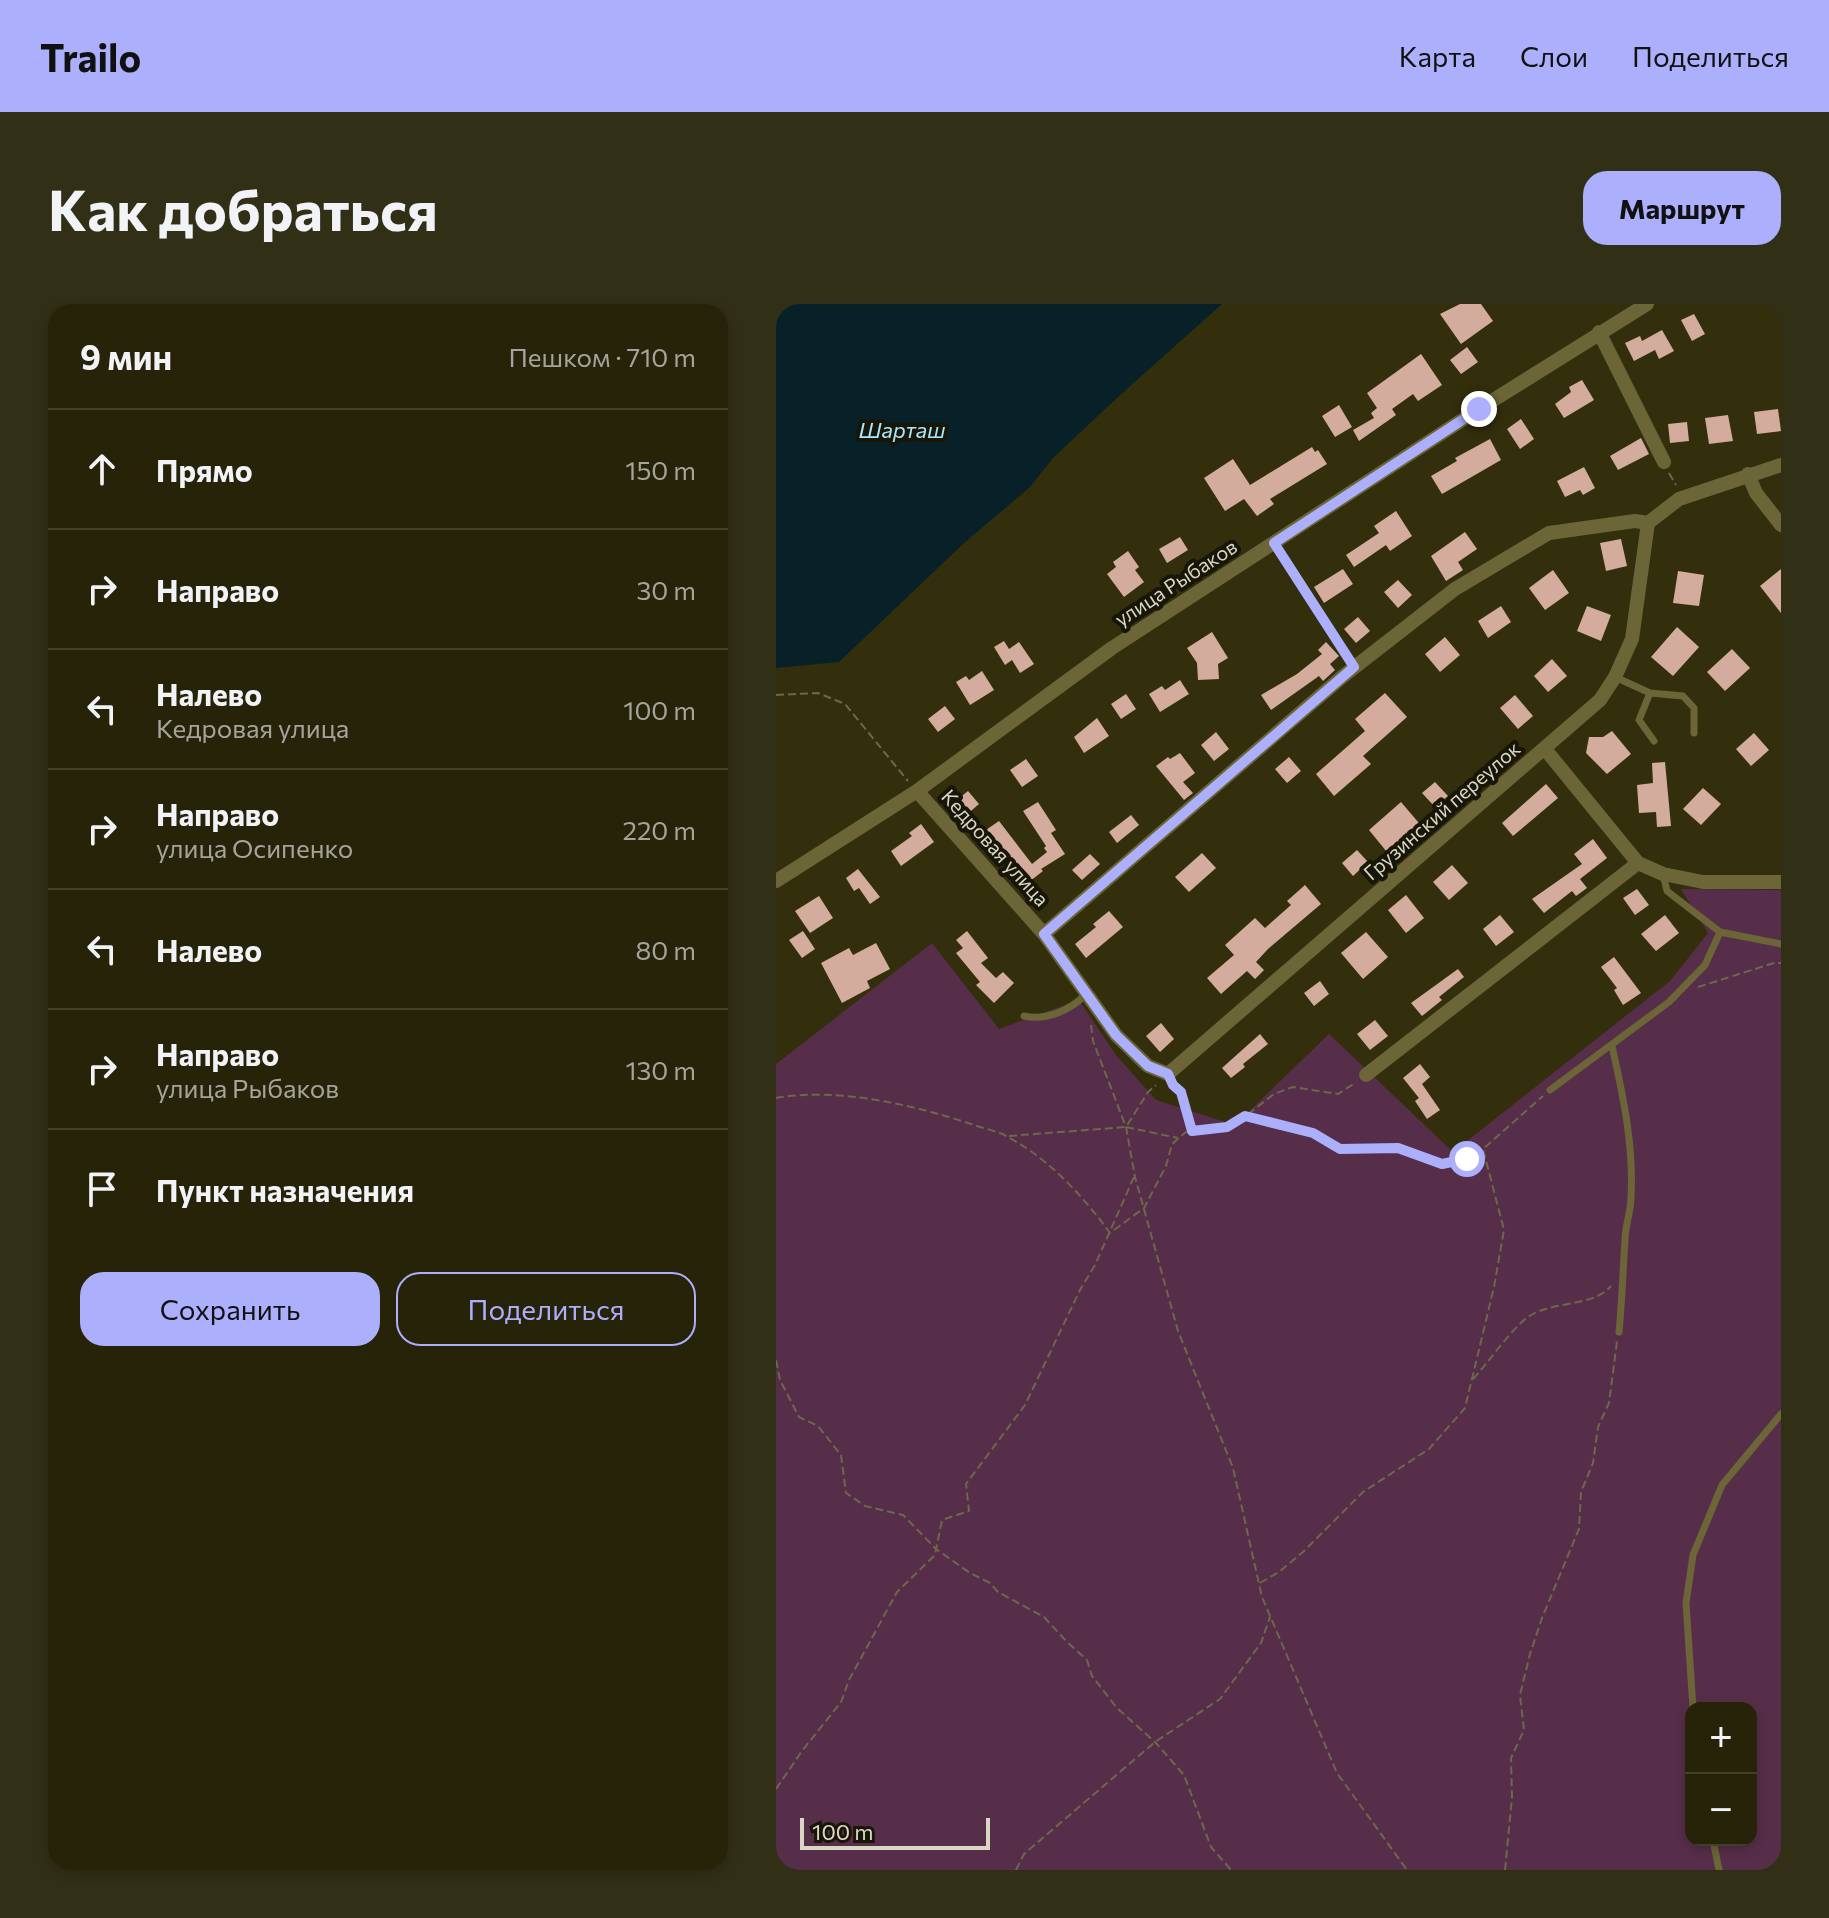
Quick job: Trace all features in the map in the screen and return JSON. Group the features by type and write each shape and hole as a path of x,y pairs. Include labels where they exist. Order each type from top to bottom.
{"street":[{"name":"улица Рыбаков","path":"776,881 917,791 1112,648 1599,332 1647,304"},
{"path":"1599,332 1664,462"},
{"path":"1044,934 1354,667 1455,589 1549,533 1635,521 1648,523 1682,498 1781,465"},
{"path":"1748,474 1756,493 1781,525"},
{"name":"Грузинский переулок","path":"1168,1074 1600,700 1615,677 1632,639 1648,523"},
{"path":"1545,749 1638,863 1663,874 1703,882 1781,882"},
{"name":"Кедровая улица","path":"917,791 1044,934 1116,1035 1148,1066 1168,1074"},
{"path":"1366,1075 1638,863"}],"lane":[{"path":"1615,677 1650,693 1683,696 1694,708 1694,733"},
{"path":"1650,693 1639,720 1654,741"},
{"path":"1663,874 1667,891 1720,932 1781,944"},
{"path":"1550,1090 1678,993 1705,965 1720,932"},
{"path":"1024,1016 1038,1019 1075,1006 1088,992"},
{"path":"1612,1046 1630,1152 1631,1198 1625,1238 1619,1332"},
{"path":"1693,1702 1686,1603 1693,1555 1722,1485 1781,1414"},
{"path":"1714,1846 1719,1870"}],"path":[{"path":"1664,462 1682,498"},
{"path":"1274,543 1354,667"},
{"path":"776,695 818,693 845,704 917,791"},
{"path":"1678,993 1781,963"},
{"path":"1090,1016 1093,1041 1126,1127 1135,1177 1178,1331 1233,1468 1270,1616 1337,1773 1407,1870"},
{"path":"1126,1127 1148,1092 1168,1074 1181,1092 1192,1131"},
{"path":"1110,1233 1144,1208 1166,1166 1172,1144 1186,1132 1227,1127 1274,1094 1293,1087 1338,1094 1366,1075"},
{"path":"1245,1116 1313,1133 1340,1149 1398,1148 1442,1164 1467,1159 1483,1149 1550,1090"},
{"path":"776,1098 800,1094 856,1097 949,1117 1008,1137 1058,1173 1090,1206 1110,1233"},
{"path":"1008,1137 1126,1127 1179,1138"},
{"path":"1260,1583 1303,1552 1363,1492 1429,1449 1465,1408 1494,1287 1504,1230 1483,1149"},
{"path":"776,1789 841,1702 849,1680 897,1592 935,1555 942,1520 969,1511 966,1484 1025,1405 1135,1177"},
{"path":"1471,1382 1529,1316 1604,1295 1625,1270"},
{"path":"1505,1870 1512,1797 1511,1758 1524,1730 1520,1695 1542,1618 1579,1529 1581,1492 1593,1463 1598,1427 1609,1403 1619,1332"},
{"path":"776,1360 780,1380 799,1417 818,1426 841,1455 846,1493 865,1506 903,1515 936,1549 990,1583 998,1592 1044,1617 1087,1660 1092,1676 1117,1708 1155,1742 1184,1775 1211,1847 1231,1870"},
{"path":"1016,1870 1024,1854 1155,1742 1220,1699 1261,1643 1270,1616"}],"shaded area":[{"path":"1681,889 1781,890 1781,1870 776,1870 776,1064 932,943 999,1029 1079,1000 1116,1055 1156,1100 1235,1125 1329,1034 1453,1152 1670,981 1708,933"}],"water":[{"name":"Шарташ","path":"776,304 1222,304 1118,397 1053,458 1030,487 963,544 839,662 776,668"}],"building":[{"path":"1460,304 1481,304 1493,321 1461,344 1440,314"},
{"path":"1694,314 1705,334 1692,341 1681,320"},
{"path":"1662,330 1674,351 1659,359 1655,350 1634,361 1625,343 1640,336 1642,341"},
{"path":"1467,347 1478,362 1461,374 1450,360"},
{"path":"1421,354 1442,385 1418,401 1413,394 1392,409 1396,415 1359,441 1353,430 1374,418 1371,413 1377,408 1367,393"},
{"path":"1582,380 1594,400 1564,418 1555,404 1571,392 1569,387"},
{"path":"1339,405 1352,427 1335,437 1322,416"},
{"path":"1778,409 1781,431 1757,434 1754,412"},
{"path":"1728,415 1733,441 1709,444 1705,418"},
{"path":"1521,419 1534,439 1520,449 1507,429"},
{"path":"1687,422 1689,441 1670,443 1668,424"},
{"path":"1641,438 1649,454 1618,470 1610,456"},
{"path":"1490,439 1501,460 1442,494 1431,476 1457,461 1455,458"},
{"path":"1312,447 1315,452 1318,450 1327,464 1270,499 1274,504 1257,516 1244,499 1225,511 1204,478 1233,459 1250,485"},
{"path":"1584,467 1595,488 1583,495 1580,490 1565,497 1557,481"},
{"path":"1396,511 1412,536 1390,551 1386,545 1354,567 1346,555 1379,533 1374,526"},
{"path":"1465,532 1477,549 1458,562 1463,570 1446,581 1431,556"},
{"path":"1180,537 1188,550 1167,563 1159,549"},
{"path":"1621,539 1627,566 1606,571 1600,543"},
{"path":"1128,551 1139,567 1135,570 1144,582 1124,597 1107,574 1116,567 1113,562"},
{"path":"1343,569 1353,584 1324,603 1314,587"},
{"path":"1781,569 1781,613 1760,586"},
{"path":"1553,570 1569,593 1545,610 1529,588"},
{"path":"1678,571 1704,575 1699,606 1673,603"},
{"path":"1398,580 1412,595 1398,608 1384,592"},
{"path":"1501,606 1511,622 1488,638 1478,621"},
{"path":"1587,606 1611,615 1601,641 1577,631"},
{"path":"1358,617 1370,631 1356,643 1344,629"},
{"path":"1677,627 1699,647 1673,676 1651,657"},
{"path":"1212,632 1228,658 1218,664 1219,679 1198,680 1197,663 1187,648"},
{"path":"1445,637 1460,655 1440,672 1425,654"},
{"path":"1004,641 1009,649 1019,642 1034,664 1020,673 1012,660 1005,665 994,647"},
{"path":"1326,642 1339,656 1330,664 1335,670 1323,681 1319,676 1271,710 1261,695 1297,674 1322,654 1318,650"},
{"path":"1732,649 1750,668 1725,691 1707,672"},
{"path":"1552,659 1567,676 1548,692 1534,676"},
{"path":"982,671 994,690 970,705 956,682 966,676 969,680"},
{"path":"1180,680 1189,694 1160,712 1149,694 1162,686 1165,690"},
{"path":"1385,693 1407,717 1363,756 1371,764 1334,796 1316,774 1365,731 1355,719"},
{"path":"1126,694 1136,709 1121,719 1111,704"},
{"path":"1515,695 1533,716 1518,729 1500,708"},
{"path":"945,706 955,719 938,732 928,719"},
{"path":"1097,718 1109,736 1084,753 1074,737"},
{"path":"1612,731 1631,754 1607,774 1586,753 1589,737 1603,737"},
{"path":"1216,732 1229,749 1214,761 1201,745"},
{"path":"1754,733 1769,750 1751,766 1736,749"},
{"path":"1180,753 1195,773 1183,782 1193,793 1184,800 1156,766"},
{"path":"1289,757 1301,771 1287,783 1275,769"},
{"path":"1026,759 1038,776 1022,787 1010,770"},
{"path":"1665,762 1671,826 1657,827 1656,812 1639,813 1637,785 1653,783 1652,763"},
{"path":"1435,782 1448,796 1435,807 1422,793"},
{"path":"1546,784 1558,798 1513,836 1502,823"},
{"path":"1703,788 1721,804 1701,825 1683,809"},
{"path":"968,791 979,804 965,816 953,803"},
{"path":"1038,802 1056,830 1051,833 1065,854 1041,869 1043,871 1025,885 983,832 999,821 1032,864 1047,852 1046,846 1023,811"},
{"path":"1401,802 1424,829 1391,857 1369,830"},
{"path":"1131,815 1139,825 1117,843 1109,832"},
{"path":"921,824 934,842 901,866 891,851 912,836 909,833"},
{"path":"1593,839 1607,858 1580,879 1587,888 1576,896 1572,891 1544,913 1532,899 1582,864 1574,854"},
{"path":"1357,850 1368,862 1353,876 1342,863"},
{"path":"1202,853 1216,868 1189,892 1175,877"},
{"path":"1090,854 1100,864 1082,880 1072,870"},
{"path":"1452,865 1468,883 1449,900 1433,882"},
{"path":"858,869 880,897 870,904 859,888 854,891 846,878"},
{"path":"1305,885 1321,904 1256,962 1264,970 1255,979 1247,971 1221,994 1207,978 1234,955 1225,945 1255,918 1265,928 1291,905 1287,901"},
{"path":"1637,889 1649,905 1635,915 1623,898"},
{"path":"1406,895 1424,918 1406,933 1388,910"},
{"path":"819,896 833,918 810,933 795,911"},
{"path":"1109,911 1123,927 1086,958 1075,944 1096,927 1093,924"},
{"path":"1500,915 1514,932 1496,946 1483,929"},
{"path":"1665,915 1679,933 1656,951 1641,934"},
{"path":"803,931 815,949 802,958 789,940"},
{"path":"967,931 988,958 981,963 996,978 1003,972 1014,983 994,1003 976,985 980,982 956,953 963,948 956,940"},
{"path":"1366,932 1388,957 1363,979 1341,953"},
{"path":"876,943 890,969 867,981 870,988 842,1003 821,963 849,948 853,955"},
{"path":"1614,957 1641,993 1623,1005 1614,990 1617,988 1601,967"},
{"path":"1458,969 1464,977 1422,1016 1411,1003"},
{"path":"1320,981 1329,994 1314,1006 1304,993"},
{"path":"1375,1020 1388,1036 1370,1050 1357,1034"},
{"path":"1161,1023 1174,1039 1160,1052 1146,1036"},
{"path":"1260,1034 1268,1044 1231,1078 1222,1068"},
{"path":"1420,1064 1430,1077 1422,1084 1440,1110 1427,1119 1415,1101 1419,1098 1403,1078"}],"route":[{"path":"1467,1159 1442,1164 1398,1148 1340,1149 1313,1133 1245,1116 1227,1127 1192,1131 1181,1092 1168,1074 1148,1066 1116,1035 1044,934 1354,667 1274,543 1479,409"}]}
